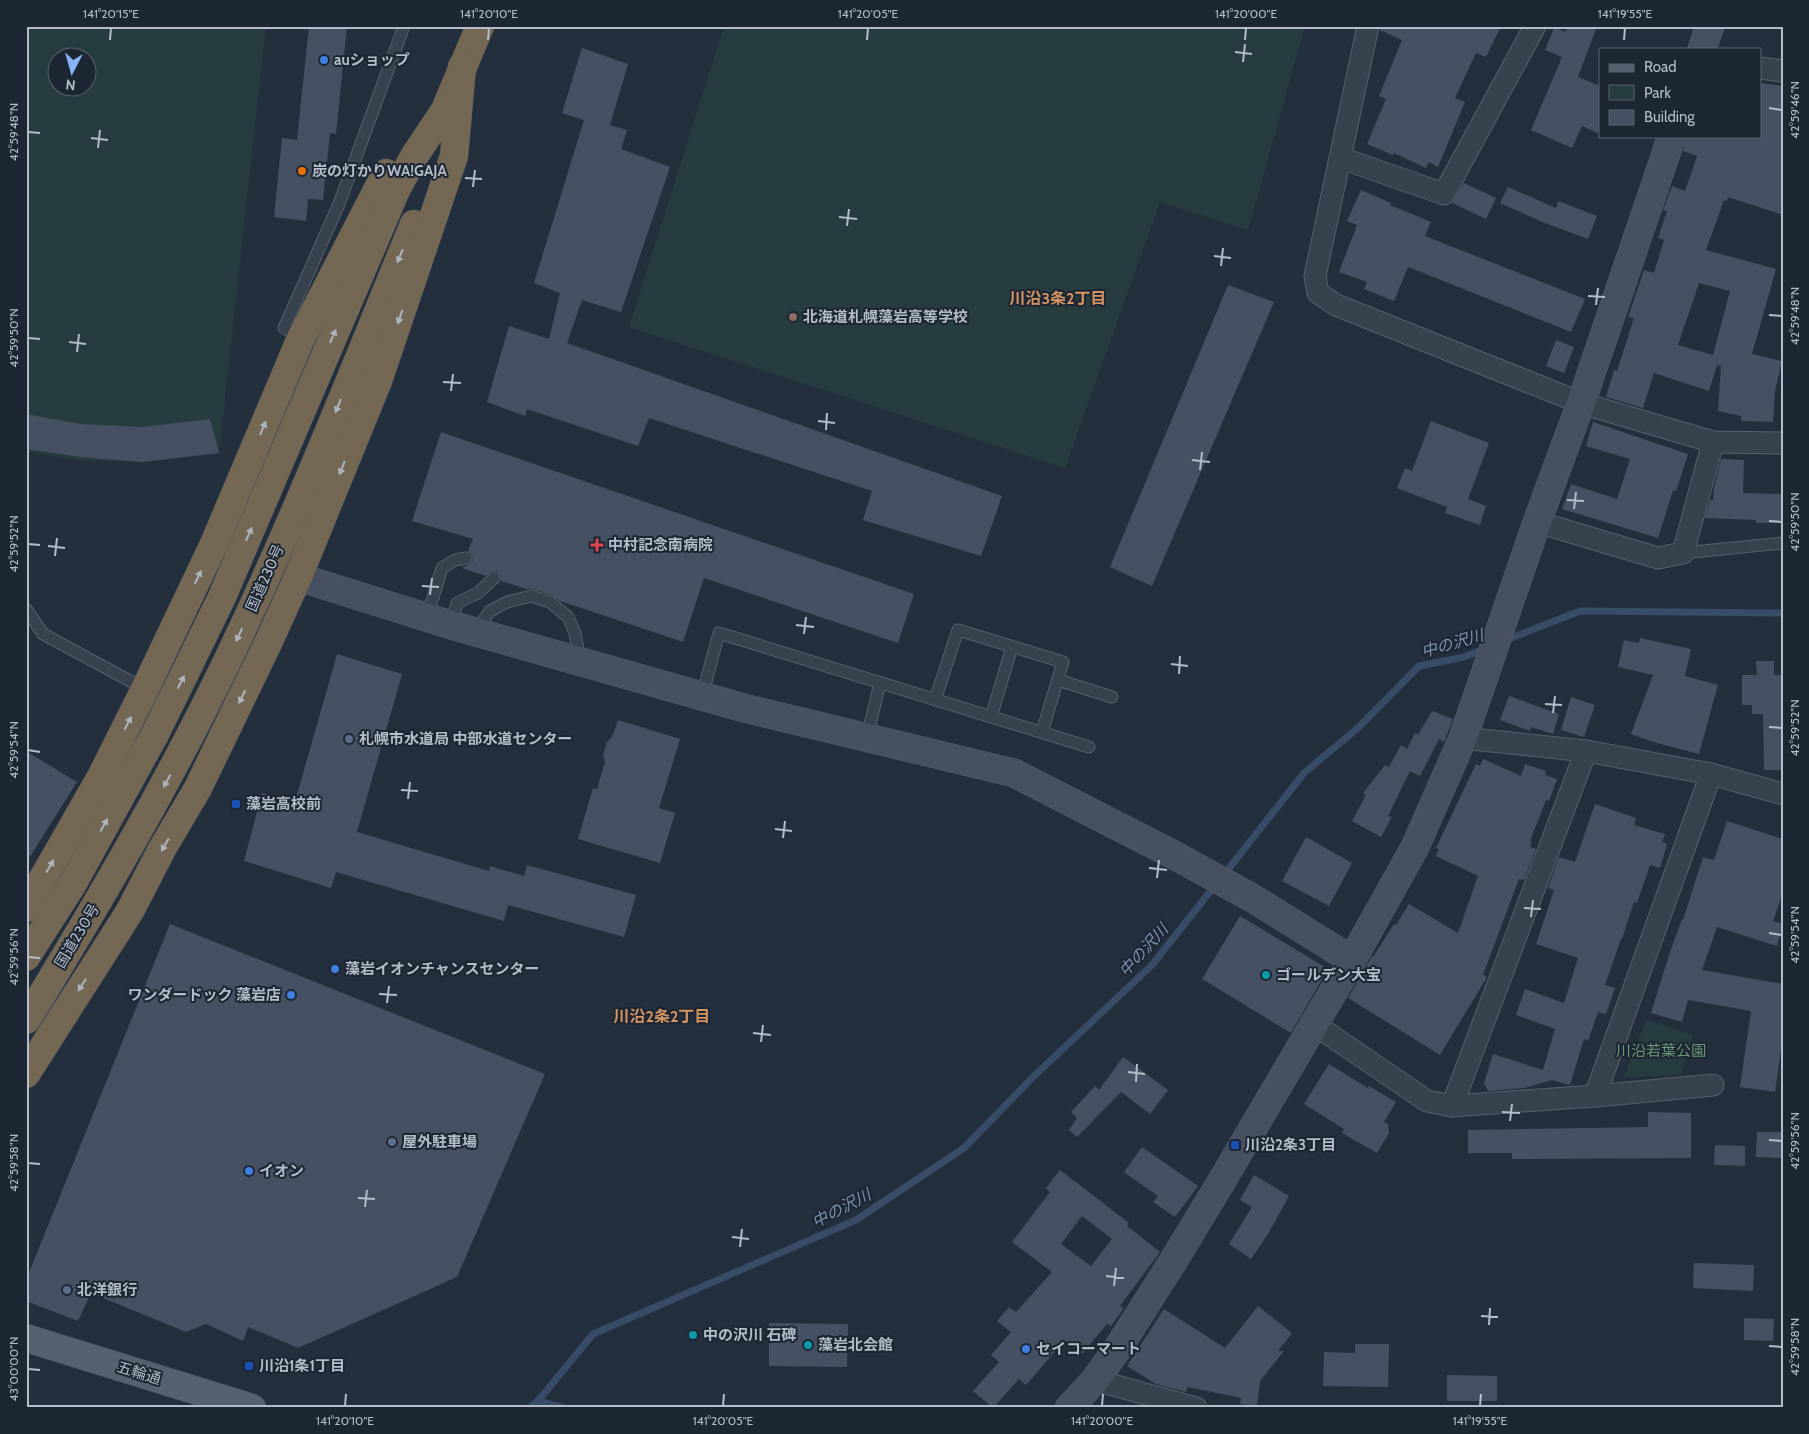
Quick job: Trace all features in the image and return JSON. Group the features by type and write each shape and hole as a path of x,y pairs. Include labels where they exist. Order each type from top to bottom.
{"highway":[{"name":"国道230号","path":"26,957 72,885 154,736 184,675 233,572 396,190 415,154 444,110 480,26"},
{"path":"26,908 101,777 145,689 214,544 301,338 405,136 462,67"},
{"path":"26,1074 130,911 162,849 198,788 298,577 378,381 454,156 462,67"},
{"name":"国道230号","path":"26,1020 115,873 173,770 216,685 259,593 426,194 444,144 444,110"}],"main road":[{"name":"五輪通","path":"26,1338 252,1408"}],"street":[{"path":"1368,26 1315,276 1318,293 1336,305 1581,403 1713,442 1783,443"},
{"path":"1341,158 1444,194 1535,26"},
{"path":"1762,68 1783,71"},
{"path":"1068,1408 1094,1380 1118,1348 1177,1255 1352,960 1415,847 1464,738 1537,522 1581,403 1671,138"},
{"path":"1537,522 1658,558 1683,552 1713,442"},
{"path":"298,577 451,625 744,708 1014,773 1172,854 1254,899 1352,960"},
{"path":"1464,738 1586,751 1711,774 1783,794"},
{"path":"1452,1106 1586,751"},
{"path":"1595,1096 1711,774"},
{"path":"1314,1024 1428,1101 1452,1106 1595,1096 1713,1085"},
{"path":"1094,1380 1196,1408"}],"lane":[{"path":"301,338 284,328 339,204 404,26"},
{"path":"1683,552 1783,543"},
{"path":"451,625 436,585 442,568 455,560 466,558"},
{"path":"451,625 457,603 478,593 494,578"},
{"path":"451,625 490,611 507,602 531,596 550,602 568,616 575,633 581,662"},
{"path":"26,609 43,634 145,689"},
{"path":"936,700 958,630 1063,662 1042,732"},
{"path":"702,696 719,633 1089,747"},
{"path":"991,717 1012,647"},
{"path":"1058,680 1112,697"},
{"path":"867,738 880,684"}],"green space":[{"path":"26,26 266,26 219,453 146,462 82,460 26,452"},
{"path":"724,26 1305,26 1248,230 1160,202 1065,468 629,327"},
{"name":"川沿若葉公園","path":"1646,1020 1693,1035 1681,1075 1624,1077"}],"building":[{"path":"309,26 347,26 336,134 330,133 323,200 308,199 306,221 274,217 282,138 297,140"},
{"path":"1380,26 1501,26 1486,57 1476,53 1455,98 1465,102 1438,167 1429,162 1426,168 1394,153 1393,155 1367,144 1386,99 1379,96 1402,40 1380,30"},
{"path":"1567,26 1597,26 1578,77 1599,86 1599,134 1582,126 1572,148 1531,130 1562,57 1545,50 1554,28 1566,32"},
{"path":"582,48 628,64 610,125 627,130 621,149 670,167 621,312 582,300 567,343 1002,496 981,556 863,520 872,491 649,418 638,446 527,409 525,416 487,402 509,326 549,339 560,293 534,283 584,120 562,113"},
{"path":"1762,83 1783,86 1783,215 1728,197 1727,201 1724,200 1706,250 1776,269 1752,354 1782,361 1775,391 1773,422 1741,421 1741,416 1718,411 1721,366 1717,365 1709,391 1654,373 1643,408 1606,397 1614,370 1617,371 1634,318 1628,317 1644,270 1654,273 1664,240 1658,238 1667,211 1663,210 1672,186 1685,191 1697,156 1683,151 1686,138 1762,138","holes":["1699,283 1730,291 1713,355 1678,345"]},
{"path":"1464,183 1496,198 1486,219 1452,203"},
{"path":"1508,187 1556,208 1558,201 1597,216 1588,239 1500,203"},
{"path":"1361,190 1391,203 1390,205 1431,222 1425,236 1585,299 1571,332 1408,267 1394,301 1364,289 1367,282 1339,272 1357,225 1347,221"},
{"path":"1228,285 1274,302 1152,586 1110,567"},
{"path":"1556,340 1574,347 1564,373 1546,366"},
{"path":"26,414 80,424 142,427 210,419 219,453 142,462 81,457 26,449"},
{"path":"1431,421 1489,443 1468,499 1486,506 1480,525 1445,513 1447,507 1397,488 1405,468 1412,471"},
{"path":"1593,422 1688,454 1676,491 1673,490 1658,538 1562,509 1571,484 1617,499 1630,459 1586,446"},
{"path":"441,432 914,594 898,643 704,578 683,642 560,601 552,595 501,581 501,576 497,571 492,571 486,576 462,568 473,560 472,554 468,551 473,539 412,521"},
{"path":"1721,459 1744,460 1743,493 1783,494 1783,523 1756,523 1756,520 1705,518 1710,500 1713,500"},
{"path":"1640,638 1691,649 1685,676 1718,685 1699,754 1631,734 1653,675 1618,667 1624,640 1639,643"},
{"path":"337,654 402,674 357,832 489,871 490,866 524,876 527,865 636,895 624,937 508,905 504,921 336,872 331,888 244,861 262,793 295,802"},
{"path":"1756,661 1774,661 1774,675 1783,675 1783,770 1764,770 1763,714 1752,714 1752,705 1742,705 1742,675 1757,675"},
{"path":"1509,696 1559,714 1553,734 1531,727 1530,731 1500,720"},
{"path":"1571,697 1595,705 1584,737 1561,730"},
{"path":"1432,711 1453,719 1444,742 1439,739 1420,776 1410,771 1388,816 1392,817 1381,837 1352,821 1366,795 1363,793 1385,765 1389,767 1401,745 1407,749 1415,733 1418,735"},
{"path":"618,720 680,739 659,808 675,813 660,863 578,839 593,788 597,789 605,762 603,755 607,742 612,737"},
{"path":"26,751 77,782 26,863"},
{"path":"1483,759 1521,776 1525,764 1546,771 1545,775 1557,779 1549,801 1546,800 1530,841 1532,841 1530,847 1536,849 1524,880 1519,879 1483,975 1487,977 1440,1055 1348,998 1372,956 1394,924 1396,925 1409,904 1458,933 1478,876 1436,856 1439,849 1436,848 1476,764 1480,766"},
{"path":"1595,804 1636,818 1634,825 1665,834 1662,842 1667,844 1660,868 1650,865 1637,903 1634,902 1605,985 1615,988 1606,1014 1598,1012 1588,1041 1584,1039 1570,1085 1552,1080 1524,1088 1488,1091 1484,1083 1493,1054 1543,1070 1555,1029 1516,1015 1525,989 1564,1003 1578,958 1536,944 1554,890 1548,888 1559,857 1575,862"},
{"path":"1727,821 1783,839 1783,893 1773,921 1783,924 1777,946 1717,927 1702,970 1783,984 1783,1035 1775,1092 1740,1087 1751,1011 1688,1000 1682,1022 1651,1013 1703,857 1714,860"},
{"path":"1306,837 1352,863 1329,906 1282,881"},
{"name":"ゴールデン大宝","path":"1240,916 1328,969 1291,1033 1202,979"},
{"path":"170,924 545,1074 457,1277 298,1348 248,1327 243,1341 206,1324 186,1332 91,1293 78,1321 26,1301 26,1280"},
{"path":"1123,1057 1168,1090 1150,1114 1121,1092 1077,1137 1069,1130 1077,1118 1071,1112 1095,1086 1099,1090"},
{"path":"1329,1064 1368,1088 1369,1086 1396,1102 1384,1122 1388,1124 1389,1133 1377,1153 1342,1133 1344,1129 1304,1104"},
{"path":"1648,1112 1691,1113 1691,1158 1512,1159 1512,1153 1468,1153 1468,1130 1648,1127"},
{"path":"1757,1132 1783,1132 1783,1158 1756,1157"},
{"path":"1715,1145 1745,1146 1745,1166 1714,1165"},
{"path":"1142,1147 1198,1186 1175,1217 1153,1202 1158,1196 1124,1172"},
{"path":"1060,1170 1129,1223 1127,1226 1160,1252 1120,1306 1124,1308 1111,1326 1107,1324 1082,1354 1065,1340 1026,1385 1019,1379 993,1408 973,1391 999,1362 991,1355 1011,1332 997,1321 1009,1307 1016,1312 1052,1272 1012,1242 1050,1192 1046,1188","holes":["1082,1216 1112,1239 1091,1266 1061,1244"]},
{"path":"1254,1175 1289,1196 1268,1234 1251,1259 1229,1244 1252,1207 1240,1200"},
{"path":"1694,1263 1754,1265 1753,1291 1693,1288"},
{"path":"1258,1306 1292,1333 1278,1351 1284,1351 1260,1381 1257,1407 1240,1404 1241,1398 1188,1387 1185,1392 1156,1384 1127,1366 1164,1309 1225,1348"},
{"path":"1744,1318 1774,1319 1773,1341 1744,1340"},
{"name":"藻岩北会館","path":"769,1323 848,1324 847,1367 769,1366"},
{"path":"1355,1344 1389,1344 1388,1387 1323,1386 1324,1352 1355,1353"},
{"path":"1447,1375 1497,1376 1497,1401 1447,1401"}],"waterway":[{"name":"中の沢川","path":"1504,641 1580,611 1783,613"},
{"name":"中の沢川","path":"1223,876 1304,773 1358,728 1419,666 1464,657 1487,648"},
{"name":"中の沢川","path":"529,1408 538,1401 593,1334 856,1220 964,1148 1032,1078 1152,965 1216,884"},
{"path":"538,1401 564,1408"}],"place":[{"name":"auショップ","path":"324,60"},
{"name":"炭の灯かりWA!GAJA","path":"302,171"},
{"name":"北海道札幌藻岩高等学校","path":"793,317"},
{"name":"中村記念南病院","path":"597,545"},
{"name":"札幌市水道局 中部水道センター","path":"349,739"},
{"name":"藻岩高校前","path":"236,804"},
{"name":"藻岩イオンチャンスセンター","path":"335,969"},
{"name":"ゴールデン大宝","path":"1266,975"},
{"name":"ワンダードック 藻岩店","path":"291,995"},
{"name":"屋外駐車場","path":"392,1142"},
{"name":"川沿2条3丁目","path":"1235,1145"},
{"name":"イオン","path":"249,1171"},
{"name":"北洋銀行","path":"67,1290"},
{"name":"中の沢川 石碑","path":"693,1335"},
{"name":"藻岩北会館","path":"808,1345"},
{"name":"セイコーマート","path":"1026,1349"},
{"name":"川沿1条1丁目","path":"249,1366"}],"district":[{"name":"川沿3条2丁目","path":"1058,298"},
{"name":"川沿2条2丁目","path":"662,1016"}]}
